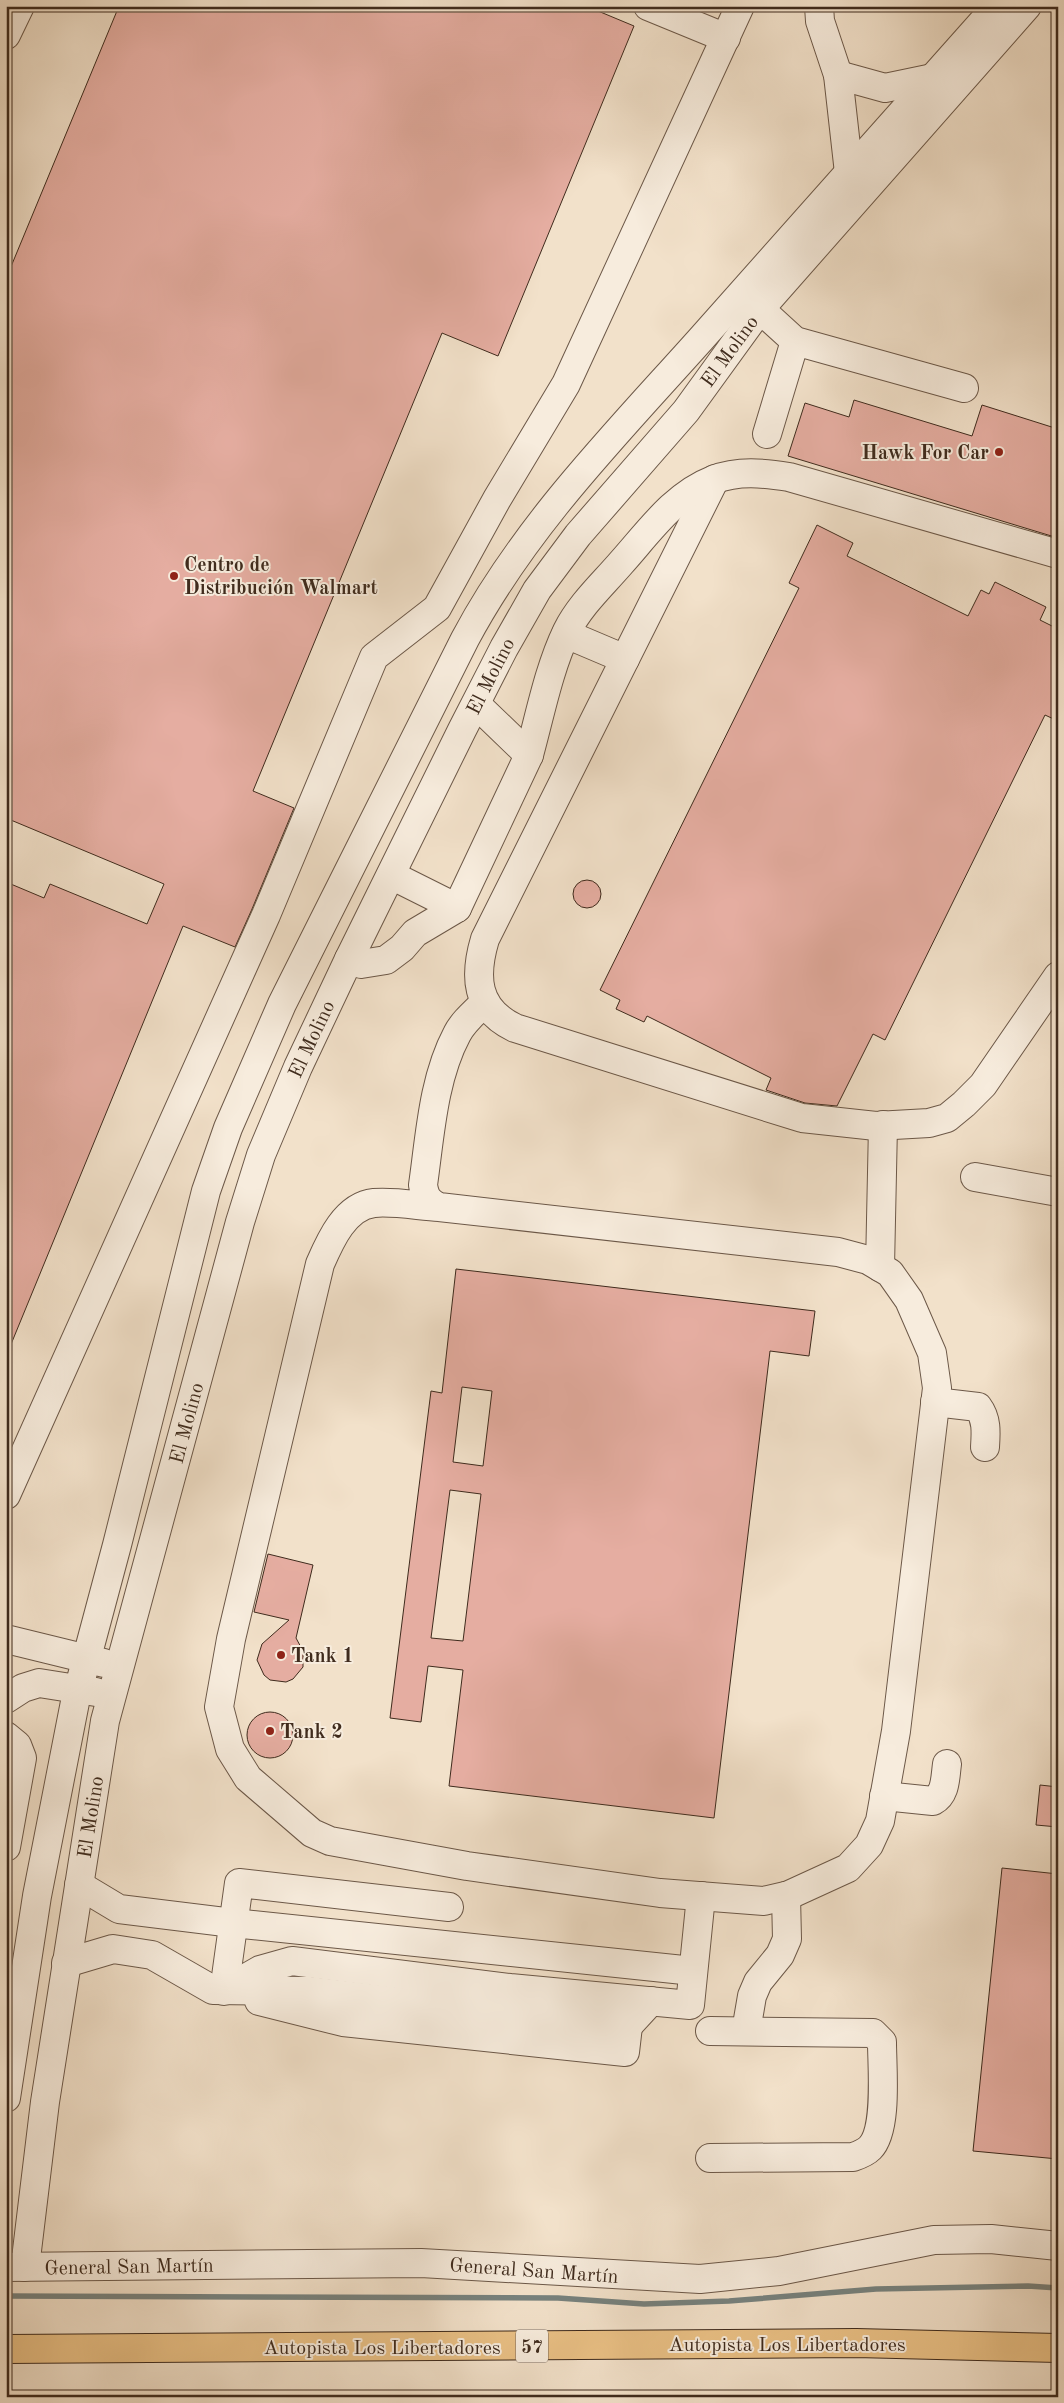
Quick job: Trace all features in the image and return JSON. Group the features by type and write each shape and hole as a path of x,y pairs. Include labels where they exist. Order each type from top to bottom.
{"highway":[{"name":"Autopista Los Libertadores","path":"6,2349 846,2343 1058,2348"}],"street":[{"path":"6,36 20,6"},
{"path":"648,6 726,38"},
{"path":"6,1495 266,915 374,657 437,608 497,499 566,384 740,6"},
{"path":"819,6 820,21 838,75 857,181"},
{"name":"El Molino","path":"15,2267 45,2102 66,1963 106,1720 112,1694 236,1238 263,1150 298,1067 349,959 519,619 556,562 686,411 933,78 997,6"},
{"name":"El Molino","path":"8,2090 37,1896 86,1659 206,1191 228,1128 282,1004 480,611 505,569 536,526 631,417 1027,6"},
{"path":"838,75 885,88 933,78"},
{"path":"760,309 795,341 964,388"},
{"path":"767,434 795,341"},
{"path":"631,417 638,417 650,424 660,442"},
{"path":"349,959 361,964 386,960 409,941 415,933 457,908 529,755 546,693 566,634 577,612 667,511 695,488 715,479 739,474 763,473 789,477 1058,554"},
{"path":"715,479 485,939 479,960 478,976 485,1002 502,1022 515,1028 802,1118 883,1126 929,1123 947,1118 964,1104 983,1084 1058,976"},
{"path":"566,634 625,659"},
{"path":"476,704 529,755"},
{"path":"426,716 446,718 456,726 460,735"},
{"path":"391,875 457,908"},
{"path":"439,1207 431,1204 425,1196 423,1185 434,1105 448,1055 457,1033 485,1002"},
{"path":"880,1267 883,1126"},
{"path":"228,1128 233,1141 243,1150 257,1153 263,1150"},
{"path":"975,1177 1058,1192"},
{"path":"373,1203 439,1207 838,1252 868,1260 890,1273 909,1300 932,1353 937,1388 896,1731 880,1821 869,1844 848,1868 786,1896 764,1901 660,1893 467,1866 330,1842 312,1833 248,1778 230,1749 219,1706 232,1639 320,1264 332,1235 354,1211 373,1203"},
{"path":"935,1402 978,1407 984,1414 985,1446"},
{"path":"6,1639 120,1666"},
{"path":"6,1699 23,1688 39,1683 78,1691 112,1694"},
{"path":"6,1736 17,1745 22,1758 6,1847"},
{"path":"884,1796 933,1801 940,1797 943,1790 947,1764"},
{"path":"224,1991 240,1883 449,1907"},
{"path":"79,1885 119,1909 233,1923 693,1971"},
{"path":"224,1991 260,1970 292,1961 510,1988 690,2005 701,1896"},
{"path":"746,2031 752,1996 758,1982 780,1956 787,1939 786,1896"},
{"path":"66,1963 113,1949 152,1955 213,1990 309,1991 509,2015 628,2026 651,2001"},
{"path":"710,2031 873,2033 882,2042 881,2127 870,2148 853,2157 710,2158"},
{"path":"8,2090 25,2102 38,2105 45,2102"},
{"name":"General San Martín","path":"15,2267 420,2263 700,2279 779,2271 934,2240 991,2239 1058,2246"}],"building":[{"name":"Centro de Distribución Walmart","path":"119,6 586,6 634,26 498,356 442,333 253,791 294,808 252,909 235,947 183,926 7,1354 6,882 44,898 50,884 147,924 164,884 6,818 6,267 10,269"},
{"path":"854,400 972,436 982,405 1058,429 1058,538 788,456 805,403 849,417"},
{"path":"817,525 853,543 847,556 968,616 981,590 989,594 995,582 1046,607 1040,620 1058,629 1058,721 1045,715 885,1040 873,1034 837,1106 805,1103 766,1090 771,1078 647,1016 644,1022 616,1009 620,1000 600,990 799,588 789,583"},
{"path":"587,880 597,884 601,894 597,904 587,908 577,904 573,894 577,884"},
{"path":"456,1269 815,1311 809,1356 770,1351 714,1818 449,1786 463,1670 428,1666 421,1722 390,1718 431,1391 442,1393","holes":["462,1387 492,1391 483,1466 453,1462","450,1490 481,1494 463,1641 431,1638"]},
{"path":"268,1554 313,1565 296,1638 303,1651 303,1667 293,1679 286,1682 270,1680 264,1675 257,1660 262,1644 289,1620 254,1612"},
{"name":"Tank 2","path":"275,1712 287,1718 292,1726 292,1744 287,1752 279,1757 265,1758 253,1752 248,1744 247,1730 253,1718 261,1713"},
{"path":"1040,1785 1058,1787 1058,1827 1036,1825"},
{"path":"1002,1868 1058,1874 1058,2159 973,2151"}],"waterway":[{"path":"6,2296 558,2298 644,2304 729,2301 876,2289 1028,2286 1058,2288"}],"place":[{"name":"Hawk For Car","path":"999,452"},
{"name":"Centro de Distribución Walmart","path":"174,576"},
{"name":"Tank 1","path":"281,1655"},
{"name":"Tank 2","path":"270,1731"}]}
